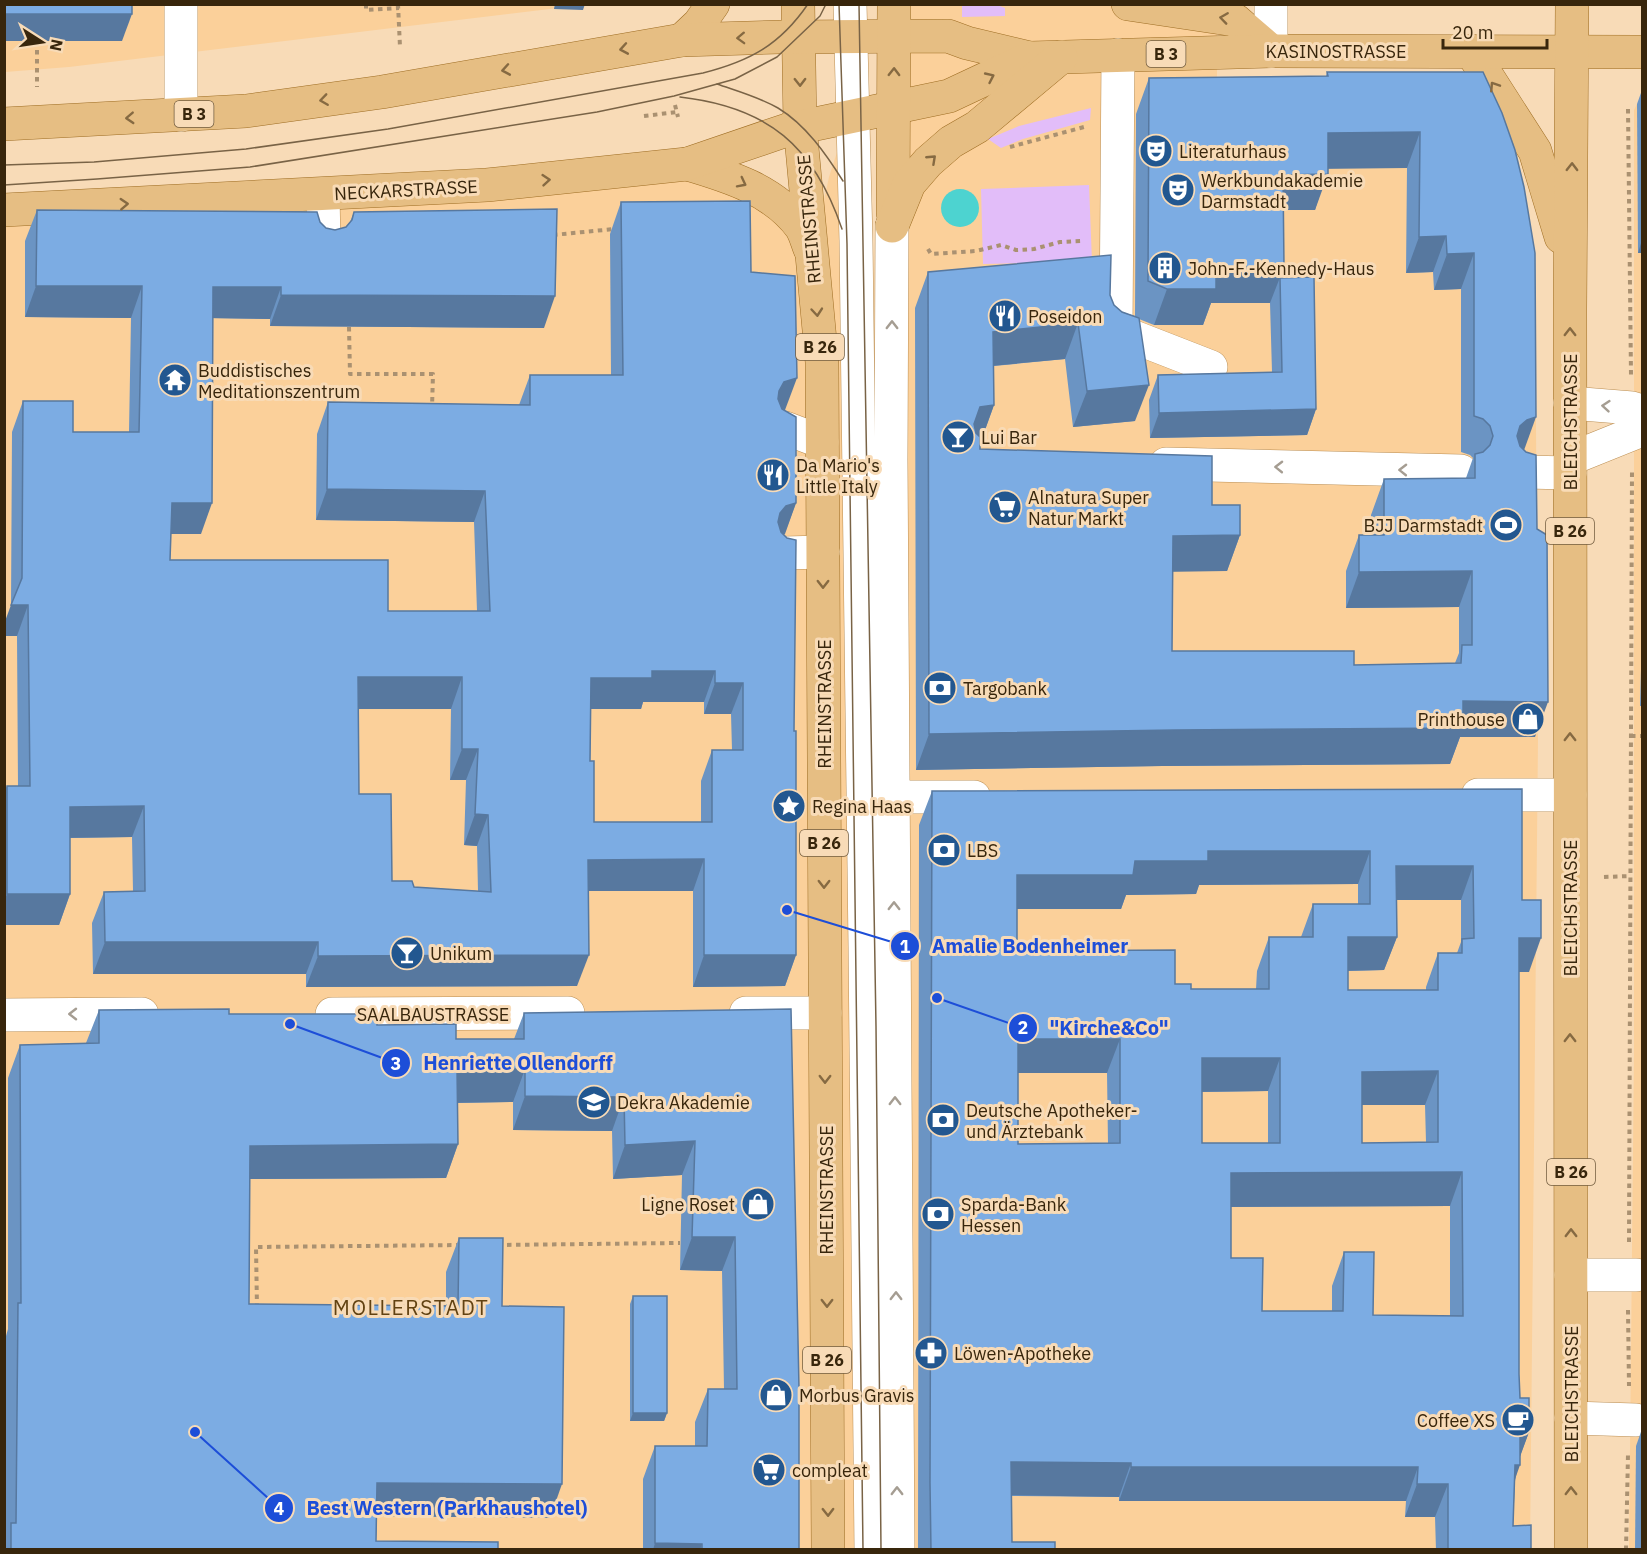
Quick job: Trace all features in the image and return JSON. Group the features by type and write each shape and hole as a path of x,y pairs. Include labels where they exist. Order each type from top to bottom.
{"main road":[{"path":"682,40 699,24 713,4"},
{"name":"RHEINSTRASSE","path":"798,4 800,126 822,362 828,1550"},
{"path":"892,226 894,4"},
{"path":"1128,4 1235,20 1271,51"},
{"name":"BLEICHSTRASSE","path":"1571,1550 1570,267 1572,4"},
{"name":"KASINOSTRASSE","path":"894,37 948,36 967,43 1046,57 1271,51 1642,52"},
{"name":"B 3","path":"4,124 246,111 382,92 682,40 894,37"},
{"name":"BLEICHSTRASSE","path":"1471,51 1535,151 1570,267"},
{"path":"892,226 909,184 928,162 951,142 977,127 1046,57"},
{"name":"KASINOSTRASSE","path":"893,107 949,96 1046,57"},
{"name":"B 3","path":"800,126 893,107"},
{"name":"NECKARSTRASSE","path":"4,210 487,185 687,164 800,126"},
{"path":"687,164 730,177 761,192 782,208 801,228 812,253"}],"street":[{"path":"181,4 181,115"},
{"name":"RHEINSTRASSE","path":"850,4 865,911 871,1550"},
{"path":"1268,9 1271,51"},
{"path":"1118,55 1116,330 1211,367"},
{"path":"323,194 324,243"},
{"path":"892,226 904,460 893,797 898,1550"},
{"path":"1570,403 1637,421"},
{"path":"1523,472 1570,466 1637,421"},
{"path":"785,428 822,442"},
{"path":"1135,464 1461,471"},
{"path":"785,553 823,552"},
{"path":"1447,795 1570,795"},
{"path":"893,797 1009,797"},
{"name":"SAALBAUSTRASSE","path":"302,1014 597,1013"},
{"path":"713,1013 825,1013"},
{"path":"4,1015 171,1014"},
{"path":"1571,1275 1632,1276"},
{"path":"1571,1418 1632,1420"}],"path":[{"path":"366,4 366,10 398,6 400,47"},
{"path":"37,41 37,87"},
{"path":"644,116 677,114 675,105"},
{"path":"1626,1550 1632,1420 1631,736 1637,421 1628,109"},
{"path":"1004,149 1023,142 1101,123 1117,111"},
{"path":"550,235 623,227"},
{"path":"926,246 931,254 976,251 1001,245 1016,250 1034,249 1060,242 1091,241"},
{"path":"349,327 350,374 433,374 432,415"},
{"path":"1631,736 1642,735"},
{"path":"492,1245 680,1243"},
{"path":"258,1316 256,1247 468,1245"}],"shaded area":[{"path":"5,5 583,5 69,67 5,72"},
{"path":"899,5 1217,5 1217,93 1468,93 1535,270 1538,739 1530,1549 912,1549"},
{"path":"962,5 997,5 1005,8 1005,16 962,17"},
{"path":"1637,104 1642,104 1642,1549 1629,1550 1634,1051 1634,110"},
{"path":"1091,108 1090,120 1023,139 1001,148 988,139 1019,126"},
{"path":"841,140 887,1549 845,1549 838,406 819,223 829,177"},
{"path":"730,177 812,253 828,1549 5,1549 4,210"},
{"path":"1089,185 1092,262 983,264 981,189"}],"water":[{"path":"960,189 973,195 979,208 973,221 960,227 947,221 941,208 947,195"}],"building":[{"path":"4,4 132,4 132,14 4,14"},
{"path":"1327,72 1483,72 1502,113 1515,150 1535,253 1536,417 1520,426 1517,436 1520,446 1526,452 1536,455 1537,529 1547,535 1548,702 1463,701 1463,728 929,734 928,272 1111,255 1110,295 1114,305 1122,312 1139,318 1149,385 1087,391 1078,323 993,332 994,405 980,407 974,424 976,433 980,437 980,449 1212,456 1212,505 1240,505 1240,535 1173,536 1172,651 1354,651 1354,665 1461,663 1462,645 1472,645 1472,571 1359,572 1359,535 1384,535 1384,479 1475,478 1475,454 1483,452 1490,445 1493,436 1490,426 1483,419 1474,416 1474,253 1447,254 1446,236 1419,237 1420,132 1328,133 1328,174 1283,175 1284,267 1216,267 1216,289 1167,289 1148,281 1149,78 1328,76"},
{"path":"750,201 751,272 795,276 797,378 784,382 778,399 782,409 796,417 796,503 786,506 780,513 778,522 781,532 787,538 796,540 794,731 796,731 796,955 704,955 704,859 588,860 589,955 318,956 318,942 105,942 104,892 145,891 144,806 70,807 70,894 7,894 7,786 30,786 28,605 11,605 22,578 23,401 73,401 73,432 139,432 142,286 36,286 37,210 317,212 320,222 326,228 335,230 346,227 352,220 354,212 557,209 555,296 281,295 281,287 213,287 212,503 172,503 170,560 388,560 388,611 490,611 485,491 327,489 328,402 530,405 530,375 623,375 621,202","holes":["652,671 715,671 715,683 743,683 743,750 712,750 712,822 594,822 594,761 590,761 591,678 652,678","358,677 462,677 462,749 478,749 475,814 488,815 491,892 414,887 412,881 392,881 391,794 359,794"]},
{"path":"1314,277 1316,409 1159,413 1158,375 1282,372 1280,278"},
{"path":"1522,789 1522,900 1541,900 1541,938 1519,938 1519,1374 1520,1398 1529,1398 1529,1432 1520,1432 1520,1465 1515,1465 1513,1526 1531,1525 1531,1550 1448,1550 1448,1484 1417,1484 1418,1467 1131,1467 1131,1463 1011,1462 1012,1542 1055,1542 1055,1550 931,1550 932,791","holes":["1208,851 1370,851 1370,904 1313,904 1313,937 1269,937 1269,989 1191,989 1191,984 1175,984 1175,950 1017,951 1017,875 1133,875 1135,861 1208,861","1396,866 1473,866 1474,938 1462,939 1462,953 1438,953 1438,990 1348,990 1348,937 1397,937","1018,1039 1120,1039 1120,1143 1018,1144","1202,1058 1280,1058 1280,1143 1202,1143","1438,1071 1438,1142 1362,1143 1362,1072","1462,1172 1463,1316 1373,1315 1374,1252 1344,1252 1343,1311 1262,1311 1263,1258 1231,1258 1231,1173"]},
{"path":"229,1009 229,1014 377,1014 377,1025 456,1024 456,1039 524,1039 524,1013 791,1009 799,1388 799,1550 702,1550 702,1544 655,1543 655,1446 707,1446 708,1389 737,1389 735,1237 692,1237 695,1141 625,1145 624,1097 525,1096 525,1069 457,1069 458,1144 250,1146 249,1304 458,1306 459,1238 503,1238 502,1306 564,1307 562,1484 377,1483 376,1541 498,1542 498,1550 11,1550 11,1523 16,1523 18,1303 21,1303 20,1045 99,1043 99,1010"},
{"path":"633,1296 667,1296 667,1413 633,1413"}],"tram line":[{"path":"4,165 94,162 246,149 388,129 703,73 735,63 763,49 775,41 808,4"},
{"path":"4,185 250,167 597,112 674,96 735,79 777,57 820,16 826,4"},
{"path":"839,4 847,244 863,1550"},
{"path":"859,4 876,1026 881,1550"},
{"path":"717,84 748,94 788,115 815,141 843,181"},
{"path":"680,97 711,102 738,110 763,121 783,136 802,153 817,175 831,200 842,229"}],"place":[{"name":"Literaturhaus","path":"1156,151"},
{"name":"Werkbundakademie Darmstadt","path":"1178,190"},
{"name":"John-F.-Kennedy-Haus","path":"1165,268"},
{"name":"Poseidon","path":"1005,316"},
{"name":"Buddistisches Meditationszentrum","path":"175,380"},
{"name":"Lui Bar","path":"958,437"},
{"name":"Da Mario's Little Italy","path":"773,475"},
{"name":"Alnatura Super Natur Markt","path":"1005,507"},
{"name":"BJJ Darmstadt","path":"1506,525"},
{"name":"Targobank","path":"940,688"},
{"name":"Printhouse","path":"1528,719"},
{"name":"Regina Haas","path":"789,806"},
{"name":"LBS","path":"944,850"},
{"name":"Amalie Bodenheimer","path":"787,910"},
{"name":"Unikum","path":"407,953"},
{"name":"\"Kirche&Co\"","path":"937,998"},
{"name":"Henriette Ollendorff","path":"290,1024"},
{"name":"Dekra Akademie","path":"594,1102"},
{"name":"Deutsche Apotheker- und Ärztebank","path":"943,1120"},
{"name":"Ligne Roset","path":"758,1204"},
{"name":"Sparda-Bank Hessen","path":"938,1214"},
{"name":"Löwen-Apotheke","path":"931,1353"},
{"name":"Morbus Gravis","path":"776,1395"},
{"name":"Coffee XS","path":"1518,1420"},
{"name":"Best Western (Parkhaushotel)","path":"195,1432"},
{"name":"compleat","path":"769,1470"}],"district":[{"name":"MOLLERSTADT","path":"411,1307"}]}
